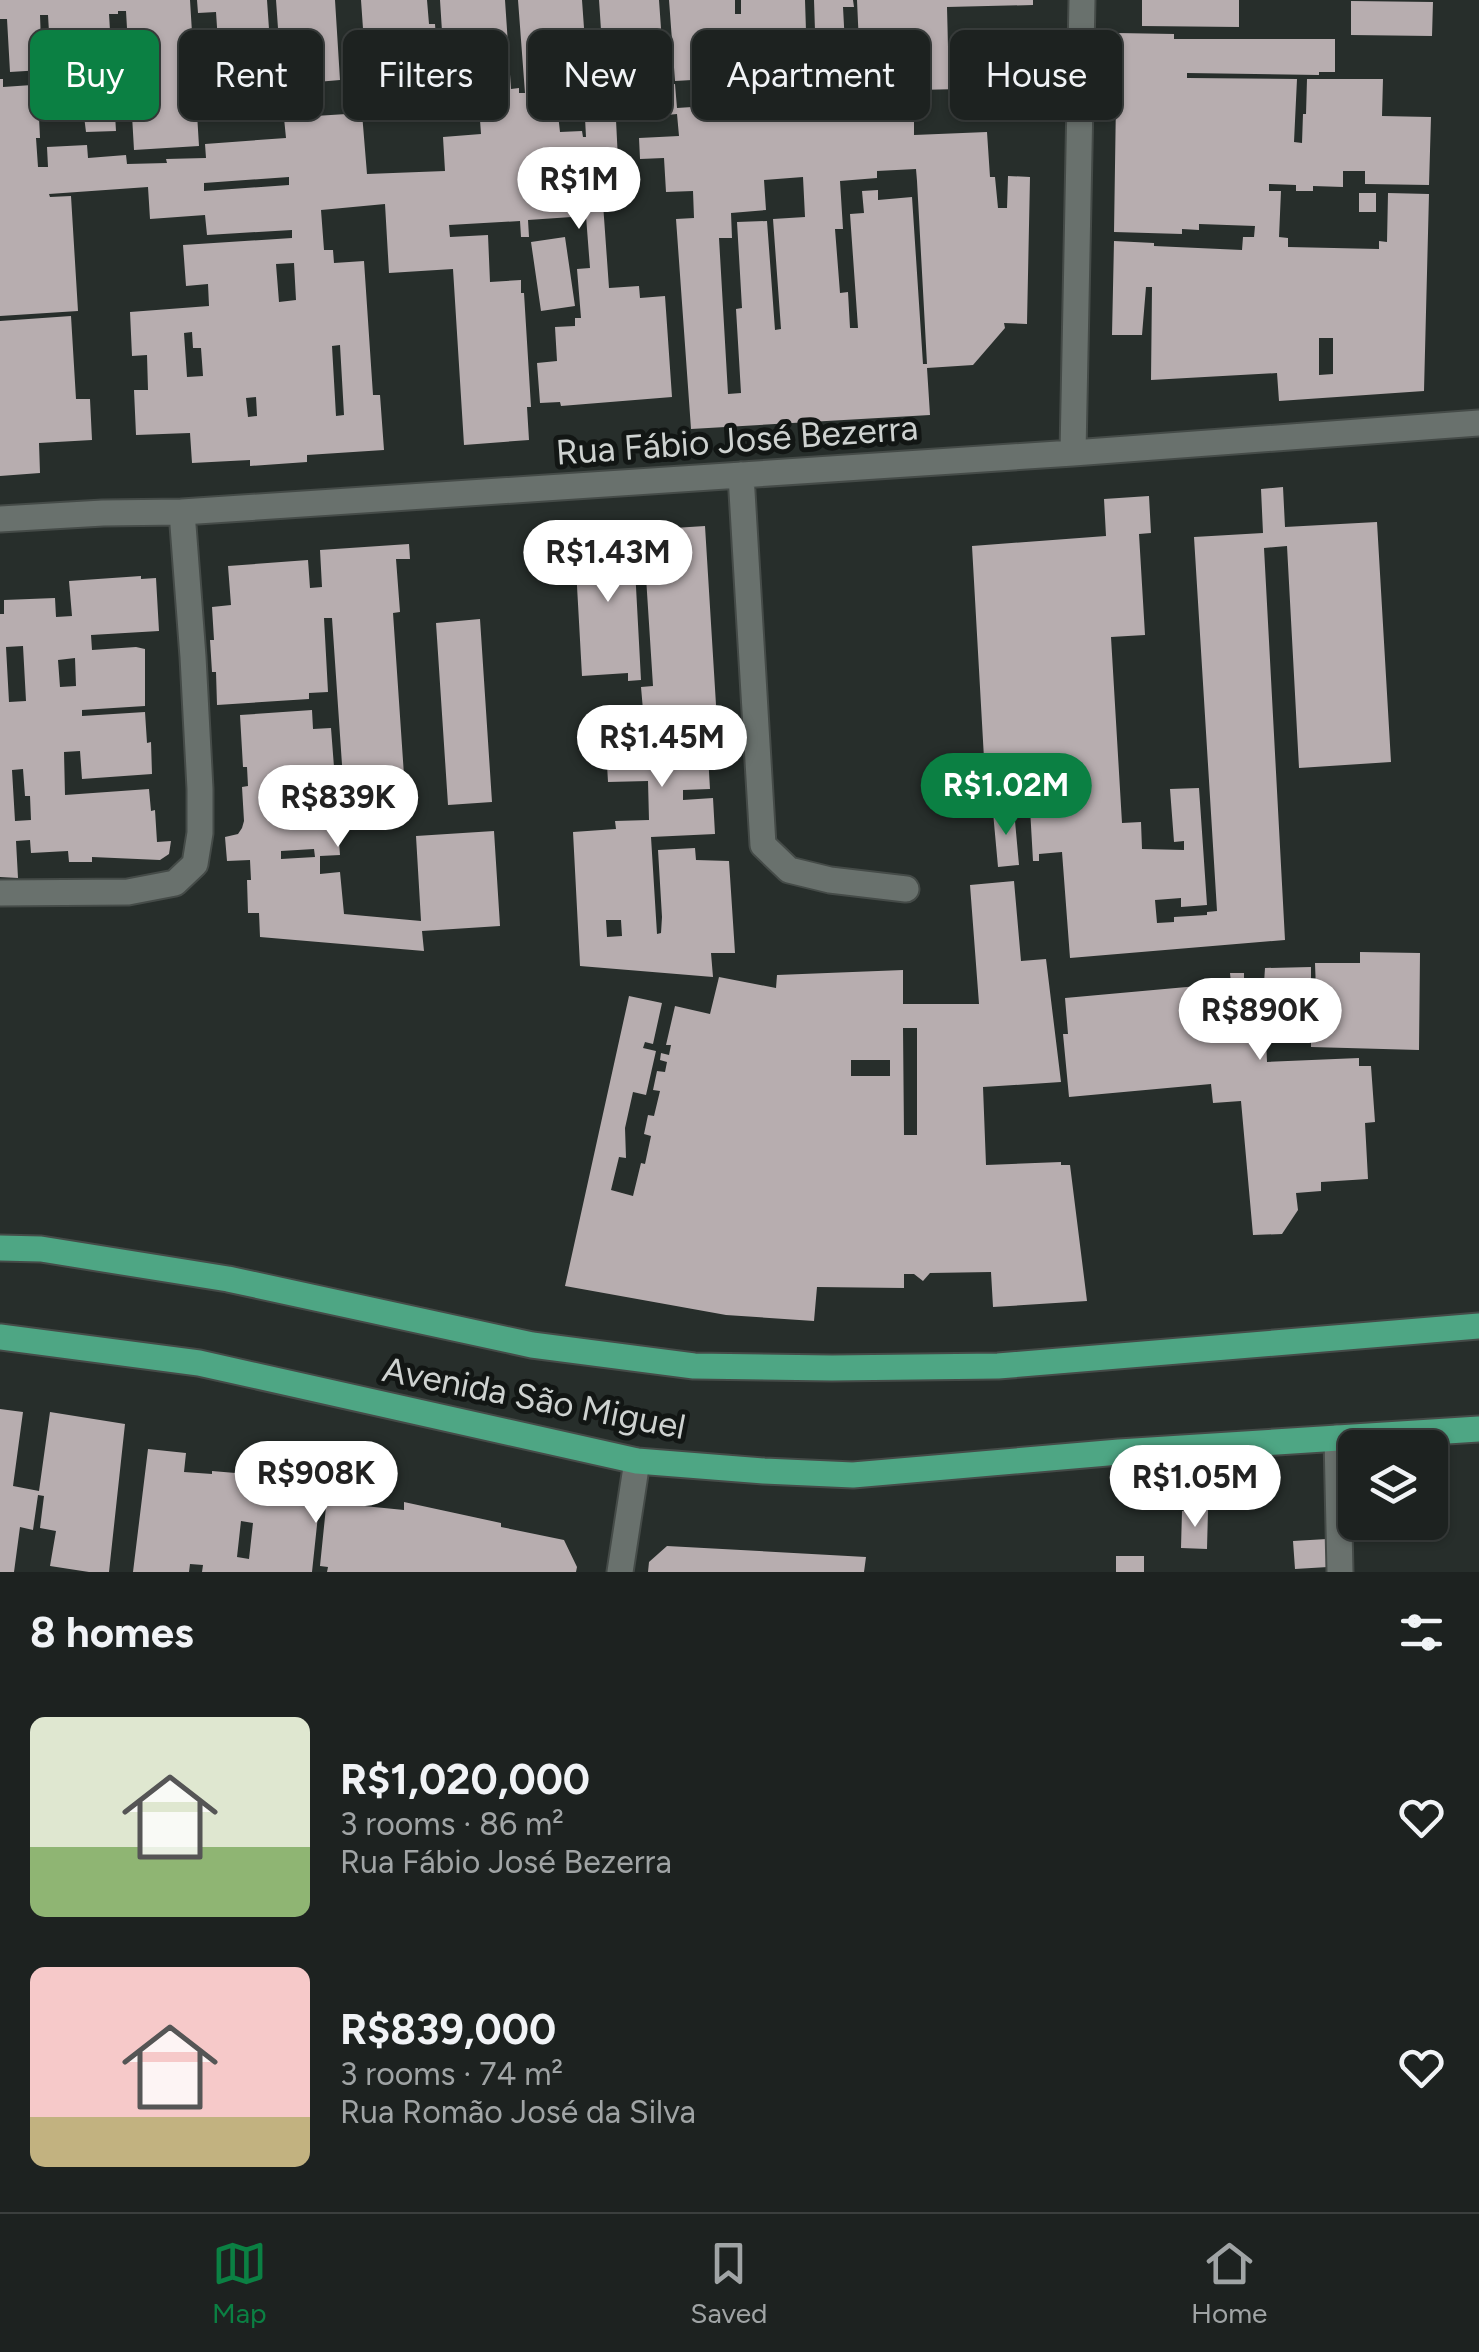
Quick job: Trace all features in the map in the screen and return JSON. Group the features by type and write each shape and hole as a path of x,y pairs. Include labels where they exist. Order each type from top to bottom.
{"main road":[{"name":"Avenida São Miguel","path":"0,1248 41,1249 228,1279 532,1345 694,1366 998,1366 1479,1326"},
{"name":"Avenida São Miguel","path":"0,1337 199,1363 636,1461 853,1475 1119,1452 1479,1429"}],"street":[{"path":"1073,454 1082,0"},
{"name":"Rua Fábio José Bezerra","path":"0,519 103,512 182,512 1073,454 1479,423"},
{"path":"742,475 763,845 790,870 830,880 906,889"},
{"path":"0,893 128,892 175,883 195,864 200,789 182,512"},
{"path":"1337,1438 1340,1572"},
{"path":"620,1572 636,1461"}],"building":[{"path":"0,0 190,0 192,30 179,30 179,120 197,120 199,146 134,150 132,120 159,120 159,30 127,30 126,11 109,14 110,30 49,30 48,15 40,15 41,30 30,30 30,71 10,72 7,19 0,19"},
{"path":"197,0 267,0 269,30 217,30 216,12 198,13"},
{"path":"276,0 335,0 340,80 323,81 323,30 278,30"},
{"path":"361,0 427,0 429,24 435,24 435,30 363,30"},
{"path":"440,0 505,0 507,30 442,30"},
{"path":"518,0 582,0 584,30 528,30 528,120 559,120 560,132 582,131 586,137 585,120 616,120 618,160 600,161 609,288 639,286 640,298 665,296 672,397 561,406 560,402 540,403 537,363 557,361 555,327 575,326 575,318 581,318 577,269 590,268 586,216 528,220 529,237 521,237 520,221 449,225 450,237 488,235 490,282 521,280 531,407 527,407 529,440 464,445 453,269 389,273 385,204 321,210 324,250 333,250 334,263 364,261 373,395 380,395 384,450 307,455 307,462 250,466 250,460 192,463 190,433 136,435 134,390 148,390 147,355 132,356 130,312 209,306 208,284 186,286 183,245 292,238 292,230 207,235 205,215 150,219 148,187 49,194 71,196 78,311 0,316 0,79 3,87 30,85 30,120 39,120 38,167 48,167 47,147 87,145 88,158 126,155 127,164 206,158 205,144 286,138 284,120 323,120 323,116 343,114 343,120 363,120 367,174 445,171 443,137 481,134 480,120 508,120 508,44 511,89 519,88 519,93 525,93","holes":["289,177 289,185 204,191 204,183","294,263 296,300 279,302 276,264","192,332 193,348 201,348 203,376 187,377 184,333","340,345 344,415 336,416 332,346","256,397 257,416 248,417 246,398"]},
{"path":"599,0 659,0 661,30 601,30"},
{"path":"669,0 735,0 735,14 741,14 741,0 805,0 806,30 692,30 692,80 675,81"},
{"path":"814,0 853,0 854,7 843,7 844,30 815,30"},
{"path":"857,0 1033,0 1033,5 947,7 950,89 930,90 930,30 858,30"},
{"path":"1142,0 1239,0 1239,27 1142,26"},
{"path":"1351,1 1433,2 1432,36 1351,35"},
{"path":"1122,33 1174,34 1174,39 1335,39 1335,72 1187,73 1187,78 1297,79 1294,142 1302,143 1307,79 1383,79 1382,116 1431,117 1429,185 1365,184 1365,171 1343,171 1343,187 1313,186 1313,191 1296,191 1296,185 1269,184 1269,191 1281,191 1279,237 1288,238 1288,247 1379,249 1379,241 1387,242 1388,193 1429,194 1424,391 1279,401 1277,373 1151,380 1152,287 1146,287 1142,335 1112,335 1114,241 1242,250 1243,237 1254,237 1255,226 1199,224 1199,230 1182,229 1182,234 1114,232 1116,120 1122,120","holes":["1319,338 1333,338 1333,374 1319,375"]},
{"path":"672,84 677,108 692,107 692,120 914,120 914,135 987,132 990,177 995,177 998,208 1007,208 1008,176 1030,177 1027,324 1004,323 1005,328 973,365 927,368 930,415 691,429 676,219 694,218 693,191 666,192 664,158 640,159 639,138 679,136 677,114 672,114","holes":["916,169 927,364 923,364 912,197 878,200 878,190 862,191 864,213 850,214 858,328 850,328 848,292 840,293 835,229 843,229 840,181 877,178 877,171","803,177 805,217 773,219 781,329 775,330 767,221 737,222 742,308 736,309 741,393 728,394 719,238 732,238 731,213 766,210 764,180"]},
{"path":"84,120 115,120 116,131 86,132"},
{"path":"1359,193 1376,193 1376,212 1359,212"},
{"path":"565,237 575,306 541,311 531,242"},
{"path":"71,316 76,399 90,399 92,440 39,443 40,473 0,476 0,321"},
{"path":"1283,487 1285,527 1377,522 1391,762 1299,768 1287,546 1264,548 1285,940 1070,958 1062,852 1039,854 1039,861 1033,861 1030,774 985,776 972,546 1106,536 1104,499 1149,496 1151,533 1139,534 1145,635 1111,637 1122,823 1141,822 1142,849 1184,850 1184,841 1174,842 1170,789 1199,788 1207,905 1181,907 1181,898 1155,900 1157,923 1174,922 1174,917 1217,911 1194,537 1263,533 1261,489"},
{"path":"705,526 717,721 710,722 710,789 683,790 683,800 713,798 715,834 651,837 657,934 661,933 662,917 658,850 695,848 696,860 729,861 735,953 711,953 713,977 580,966 573,832 616,829 615,821 649,820 648,781 608,782 604,712 643,710 641,687 653,686 643,530","holes":["606,920 621,920 622,936 607,937"]},
{"path":"633,531 641,680 628,681 628,673 582,676 578,534"},
{"path":"409,544 410,559 396,559 400,612 393,613 405,790 344,794 332,618 324,618 328,692 309,693 309,699 217,705 210,640 214,640 212,607 231,605 228,566 308,560 310,588 322,587 320,550"},
{"path":"156,578 159,631 91,635 92,650 145,649 145,706 82,710 82,716 145,712 152,774 82,779 80,751 64,752 65,795 149,789 157,842 171,841 169,854 160,860 92,857 92,862 69,862 68,851 31,853 30,840 16,841 18,878 0,877 0,614 4,614 4,600 55,598 56,617 72,616 69,581","holes":["23,646 26,701 9,702 6,647","75,658 76,686 60,687 58,660","23,769 31,820 15,821 12,770"]},
{"path":"480,619 492,802 448,805 436,623"},
{"path":"312,710 313,729 331,728 336,793 317,795 319,830 338,829 340,855 320,856 320,874 340,872 344,914 421,921 416,836 494,831 500,926 422,931 424,951 260,937 259,913 248,913 250,860 227,861 225,837 238,834 242,828 242,787 248,786 240,715","holes":["314,849 315,857 281,859 281,851"]},
{"path":"1014,810 1019,865 998,867 993,812"},
{"path":"1014,881 1021,961 1046,959 1061,1082 983,1087 986,1165 1070,1165 1087,1301 993,1307 991,1272 930,1273 923,1281 914,1274 904,1274 904,1288 817,1287 814,1321 726,1315 565,1286 629,996 662,1003 653,1044 645,1042 643,1048 656,1051 646,1095 633,1092 625,1128 626,1158 619,1157 611,1190 633,1196 641,1163 645,1164 651,1136 644,1134 648,1115 654,1116 660,1091 653,1090 657,1071 665,1072 667,1062 660,1060 661,1053 669,1055 671,1045 666,1045 675,1006 710,1014 719,977 776,988 777,975 903,970 903,1004 979,1004 970,885","holes":["903,1028 917,1028 917,1135 904,1135","851,1060 890,1060 890,1076 851,1076"]},
{"path":"1360,952 1420,953 1419,1050 1311,1047 1311,1015 1265,1018 1267,1062 1359,1058 1359,1066 1371,1066 1375,1122 1365,1123 1368,1179 1321,1182 1321,1191 1296,1193 1298,1210 1282,1234 1253,1235 1241,1101 1213,1103 1211,1084 1069,1097 1063,1034 1068,1034 1065,998 1231,983 1230,973 1244,973 1244,982 1264,983 1265,968 1311,967 1311,991 1316,991 1315,963 1360,963"},
{"path":"0,1409 23,1412 13,1486 39,1491 50,1412 125,1424 109,1572 50,1566 56,1531 40,1528 44,1496 38,1495 33,1530 20,1527 14,1572 0,1572"},
{"path":"292,1444 368,1462 364,1506 404,1510 404,1502 564,1540 576,1572 327,1572 328,1567 320,1566 326,1507 319,1506 312,1572 202,1572 203,1565 190,1564 189,1572 133,1572 148,1449 186,1453 184,1472 259,1475 257,1488 288,1492 288,1486 294,1487 296,1471 289,1470","holes":["241,1521 253,1523 249,1559 237,1557"]},
{"path":"1208,1510 1207,1549 1181,1548 1182,1511"},
{"path":"1327,1539 1328,1567 1295,1569 1293,1541"},
{"path":"667,1546 866,1557 864,1572 648,1572 649,1562"},
{"path":"1116,1556 1144,1556 1144,1572 1116,1572"}]}
